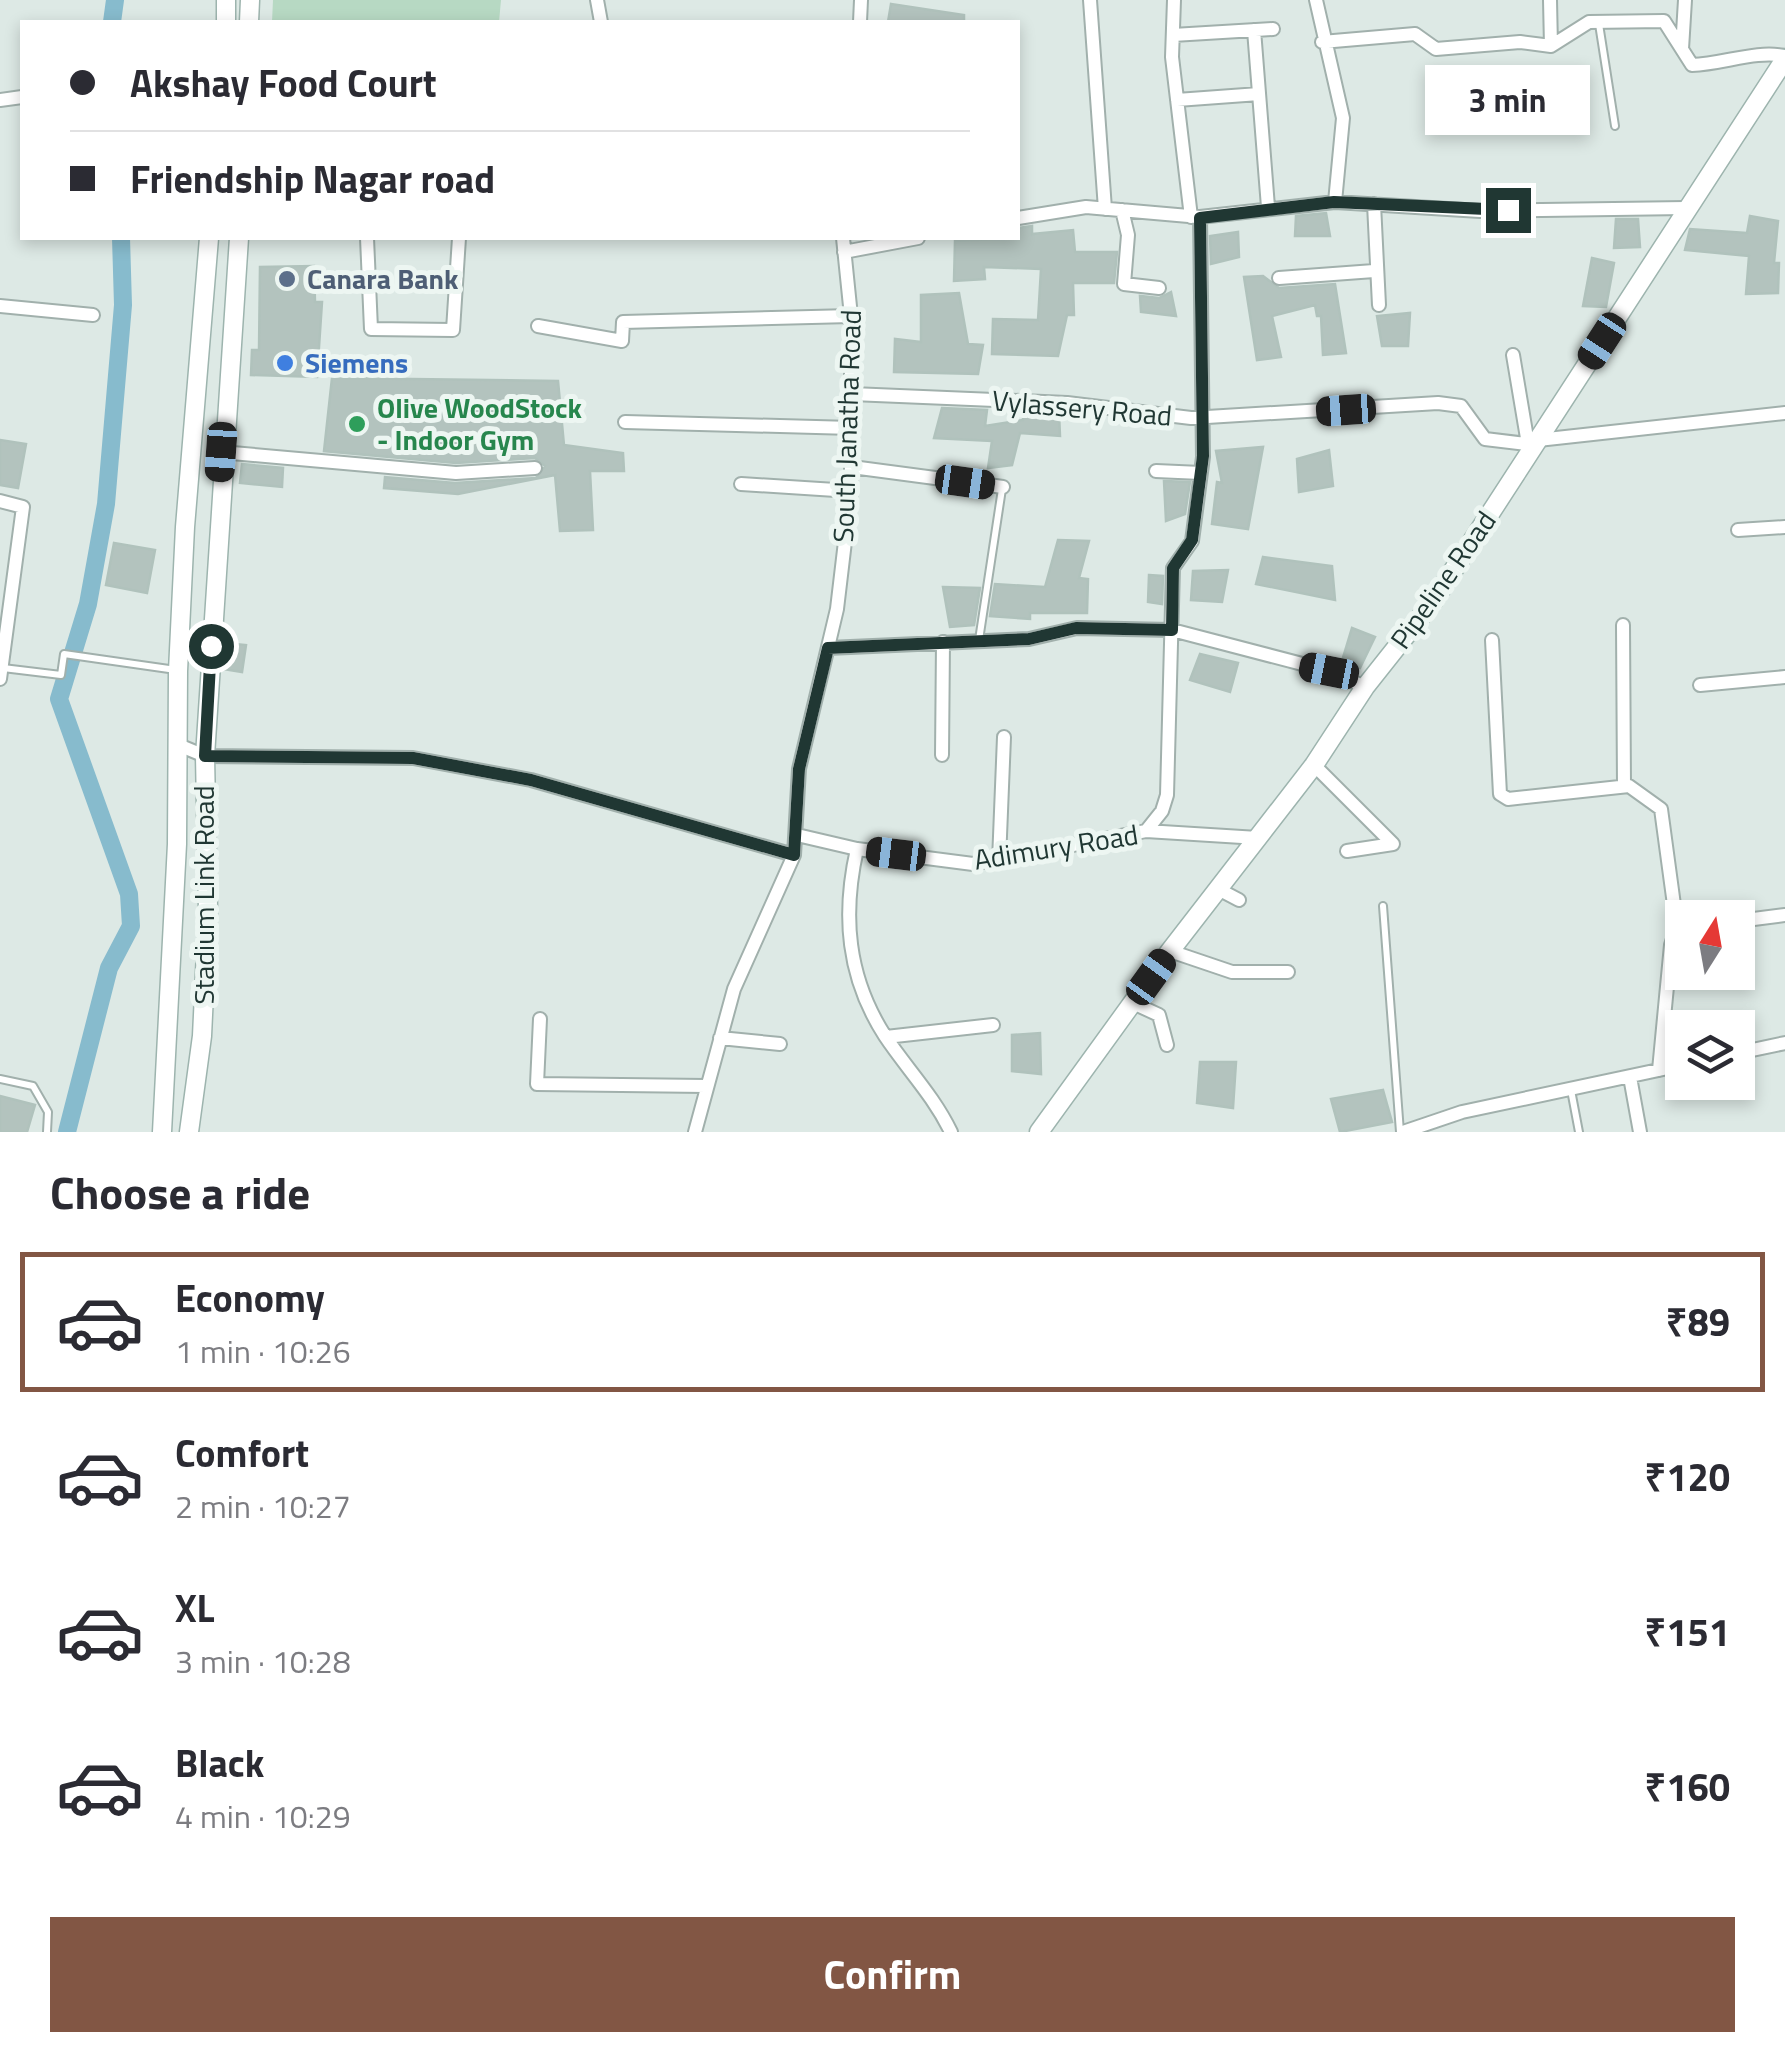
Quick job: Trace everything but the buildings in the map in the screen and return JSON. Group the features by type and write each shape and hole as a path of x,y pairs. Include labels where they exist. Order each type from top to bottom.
{"street":[{"path":"1090,0 1105,209"},
{"path":"1146,831 1162,812 1166,795 1173,568 1192,540 1205,417 1195,217 1177,100 1174,0"},
{"path":"1316,0 1322,42 1343,118 1334,202"},
{"path":"1550,0 1551,46"},
{"path":"1682,48 1685,0"},
{"path":"1322,42 1415,34 1436,48 1520,42 1551,46 1588,22 1664,21 1692,65 1731,64 1764,52 1785,57"},
{"path":"1254,30 1268,207"},
{"path":"1173,35 1273,30"},
{"name":"Pipeline Road","path":"1040,1132 1170,951 1314,765 1366,687 1434,600 1785,57"},
{"path":"1177,100 1259,94"},
{"path":"1020,218 1086,207 1195,217 1334,202 1480,211 1686,208"},
{"path":"1374,204 1378,306"},
{"path":"1122,210 1128,235 1124,284 1159,288"},
{"name":"Stadium Link Road","path":"162,1132 177,844 171,669 209,240"},
{"name":"Stadium Link Road","path":"189,1132 202,1036 208,910 205,756 221,452 238,240"},
{"path":"368,240 371,328 454,330 459,240"},
{"path":"844,245 897,240"},
{"name":"South Janatha Road","path":"695,1132 734,989 794,855 799,769 828,648 851,492 851,316 844,245"},
{"path":"1279,278 1374,270"},
{"path":"0,306 93,315"},
{"path":"538,326 622,340 623,322 851,316"},
{"path":"1513,356 1534,443"},
{"name":"Vylassery Road","path":"852,394 1066,402 1205,417 1438,403 1461,406 1485,439 1534,443 1785,413"},
{"path":"625,422 852,428"},
{"path":"192,449 456,473 535,468"},
{"path":"852,468 1002,487"},
{"path":"1156,471 1201,473"},
{"path":"740,484 851,492"},
{"path":"0,501 23,507 1,673"},
{"path":"1738,530 1785,528"},
{"path":"1624,625 1624,786"},
{"path":"828,648 1029,639 1076,628 1172,630 1329,671 1366,687"},
{"path":"1492,640 1500,794 1508,798 1624,786 1661,810 1676,900"},
{"path":"942,755 943,642"},
{"path":"1700,685 1785,678"},
{"path":"1000,861 1004,737"},
{"path":"176,744 205,756 413,758 531,780 794,855"},
{"path":"1314,765 1392,844 1347,851"},
{"name":"Adimury Road","path":"797,835 857,849 973,864 1146,831 1258,838"},
{"path":"857,849 846,934 868,1005 886,1037 933,1095 951,1132"},
{"path":"1218,889 1239,900"},
{"path":"1755,918 1785,915"},
{"path":"1170,951 1232,972 1288,972"},
{"path":"1660,1070 1667,990"},
{"path":"1133,1002 1158,1015 1167,1045"},
{"path":"540,1019 537,1084 706,1086"},
{"path":"886,1037 993,1026"},
{"path":"720,1038 780,1044"},
{"path":"1755,1049 1785,1043"},
{"path":"1401,1132 1462,1112 1665,1069"},
{"path":"1630,1077 1640,1132"}],"lane":[{"path":"1598,21 1615,126"},
{"path":"979,641 1002,487"},
{"path":"1,673 61,675 64,654 171,669"},
{"path":"1383,906 1401,1132"},
{"path":"0,1079 33,1086 48,1112 47,1132"},
{"path":"1571,1090 1579,1132"}],"green space":[{"path":"273,0 501,0 499,20 272,20"}],"waterway":[{"path":"112,20 115,0"},
{"path":"67,1132 109,968 131,926 129,894 59,699 88,604 106,504 123,305 121,240"}],"place":[{"name":"Canara Bank","path":"287,279"},
{"name":"Siemens","path":"285,363"},
{"name":"Olive WoodStock - Indoor Gym","path":"357,424"}],"route":[{"path":"211,646 205,756 413,758 531,780 794,855 799,769 828,648 1029,639 1076,628 1172,630 1173,568 1192,540 1203,456 1200,218 1334,202 1508,210"}]}
